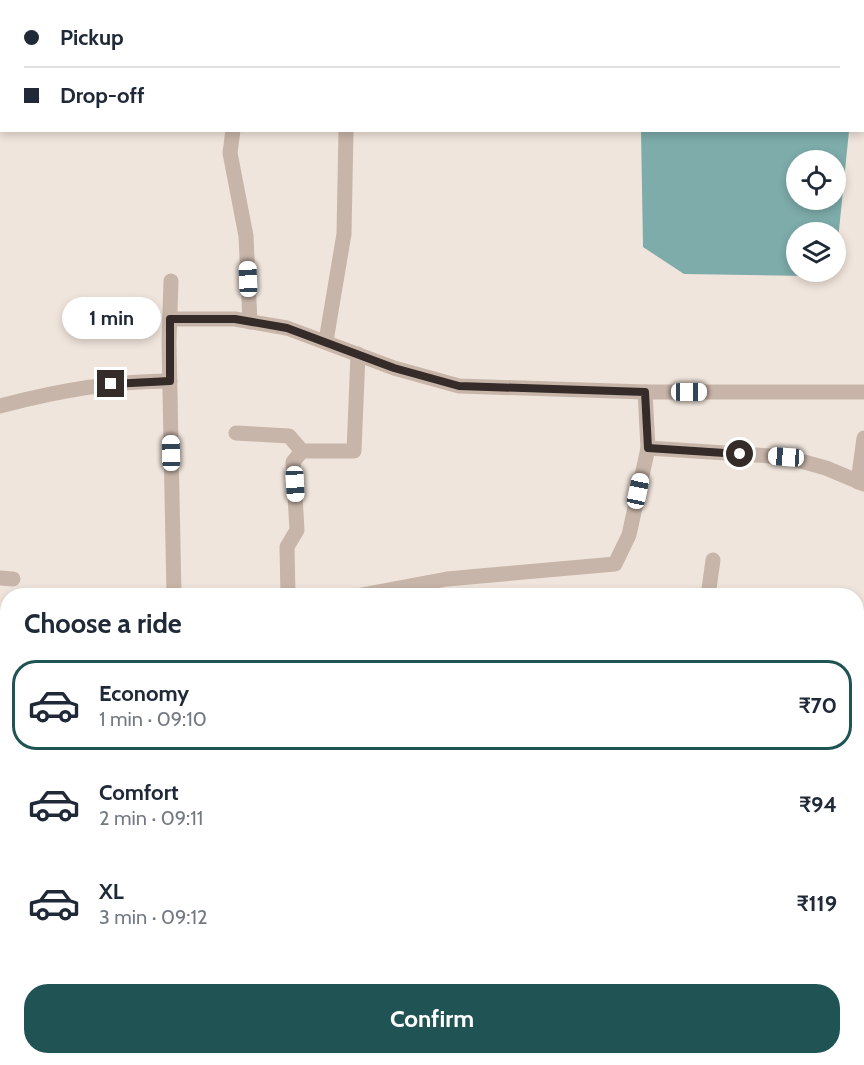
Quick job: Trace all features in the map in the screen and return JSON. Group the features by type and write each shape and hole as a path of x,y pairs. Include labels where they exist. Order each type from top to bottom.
{"street":[{"path":"233,132 230,153 246,236 250,322"},
{"path":"326,341 345,234 346,132"},
{"path":"171,281 170,381 174,588"},
{"path":"170,319 250,322 287,328 394,368 459,386 645,392 864,392"},
{"path":"236,433 289,436 302,451 354,451 358,354"},
{"path":"0,406 77,388 128,381 170,381"},
{"path":"399,588 447,579 615,564 629,535 648,448 645,392"},
{"path":"648,448 786,457 826,468 861,483 864,438"},
{"path":"288,588 287,547 297,530 293,462 302,451"},
{"path":"709,588 713,560"}],"water":[{"path":"641,132 849,132 846,161 846,150 786,150 786,210 841,210 840,222 786,222 786,276 684,274 643,247"}],"route":[{"path":"111,384 128,381 170,381 170,319 235,319 287,328 394,368 459,386 645,392 648,448 740,454"}]}
